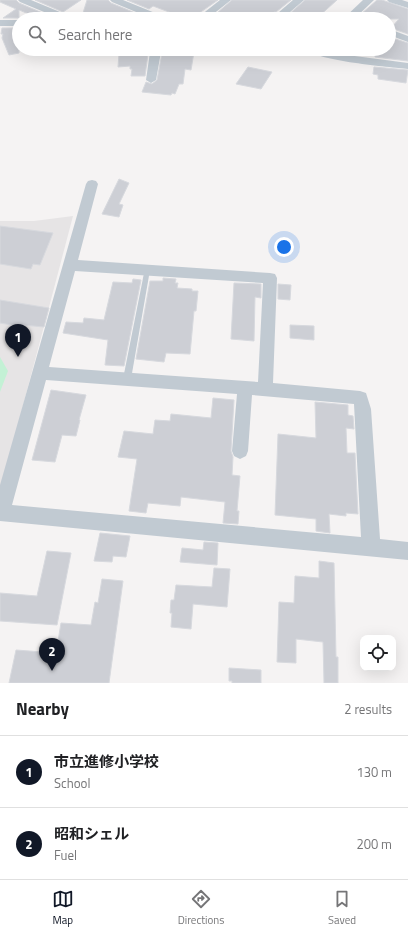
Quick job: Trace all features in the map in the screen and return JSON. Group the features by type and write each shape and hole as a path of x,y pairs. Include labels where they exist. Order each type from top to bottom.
{"street":[{"path":"23,0 52,12"},
{"path":"115,0 145,12"},
{"path":"206,0 223,2"},
{"path":"285,12 300,0"},
{"path":"356,12 369,0"},
{"path":"392,0 408,5"},
{"path":"210,12 223,2"},
{"path":"0,23 12,23"},
{"path":"396,35 408,39"},
{"path":"151,80 155,56"},
{"path":"342,56 408,66"},
{"path":"92,184 0,512 408,551"},
{"path":"70,265 270,278 265,389"},
{"path":"40,373 245,387 360,398 363,409 371,547"},
{"path":"240,451 245,387"}],"lane":[{"path":"127,379 147,270"}],"shaded area":[{"path":"73,216 0,493 0,221 34,221"}],"green space":[{"path":"0,357 8,371 0,392"}],"building":[{"path":"0,0 16,0 19,3 40,12 24,12 19,10 19,12 12,12 12,18 3,18 16,9 0,2"},
{"path":"35,0 81,0 63,12"},
{"path":"87,0 108,0 111,3 133,12 83,12"},
{"path":"127,0 218,0 201,12 169,12 153,6 149,9"},
{"path":"232,0 291,0 276,12 218,12"},
{"path":"305,0 337,0 324,12 292,12"},
{"path":"377,0 382,0 408,9 408,34 396,30 396,22 399,19 396,19 396,12 363,12"},
{"path":"2,28 12,28 12,54 9,55 2,38 3,34 1,34"},
{"path":"396,39 408,43 408,61 375,57 396,56"},
{"path":"119,56 148,56 145,76 131,76 132,69 130,69 130,66 118,67"},
{"path":"161,56 193,56 191,70 185,69 183,84 179,84 175,94 172,93 171,95 142,92 146,82 152,84 157,80"},
{"path":"248,67 272,72 261,89 236,84"},
{"path":"374,67 408,70 406,83 378,79 378,75 373,74"},
{"path":"119,179 129,183 119,204 123,205 119,217 102,214"},
{"path":"0,226 53,233 40,265 33,264 31,269 0,264"},
{"path":"163,278 176,279 175,283 178,283 177,288 198,291 196,311 194,311 190,354 166,353 164,362 136,359 150,281 163,281"},
{"path":"133,279 141,280 124,366 105,365 108,340 63,333 66,322 83,323 84,318 104,320 113,282 132,283"},
{"path":"234,283 261,284 261,298 255,297 254,341 231,339"},
{"path":"278,284 291,285 290,300 278,299"},
{"path":"0,300 49,308 44,327 23,325 23,327 0,323"},
{"path":"290,325 314,326 314,340 290,338"},
{"path":"51,390 86,395 76,436 62,435 55,462 32,460"},
{"path":"213,398 234,400 231,451 233,457 232,475 240,476 237,511 239,511 238,524 223,523 225,502 181,497 180,506 148,503 146,513 129,511 137,459 118,457 124,431 153,434 155,420 170,421 171,414 211,418"},
{"path":"315,402 348,405 348,415 353,416 354,429 346,428 347,453 355,453 358,514 346,513 346,516 329,514 330,533 316,531 316,519 275,515 278,434 316,438"},
{"path":"100,533 130,536 126,557 113,556 112,562 94,561"},
{"path":"204,542 218,543 217,565 180,562 182,548 203,550"},
{"path":"47,551 71,553 57,625 0,621 0,593 37,596"},
{"path":"319,561 334,563 338,683 324,683 323,642 296,639 296,663 277,662 279,602 294,603 295,576 319,578"},
{"path":"214,568 230,569 227,607 193,604 191,629 171,627 171,600 174,600 176,585 212,587"},
{"path":"102,579 123,581 109,683 9,683 16,650 56,653 61,623 91,625 95,602 98,603"},
{"path":"229,668 261,670 261,683 232,683 232,681 229,681"}],"place":[{"name":"市立進修小学校","path":"18,357"},
{"name":"昭和シェル","path":"52,671"}]}
